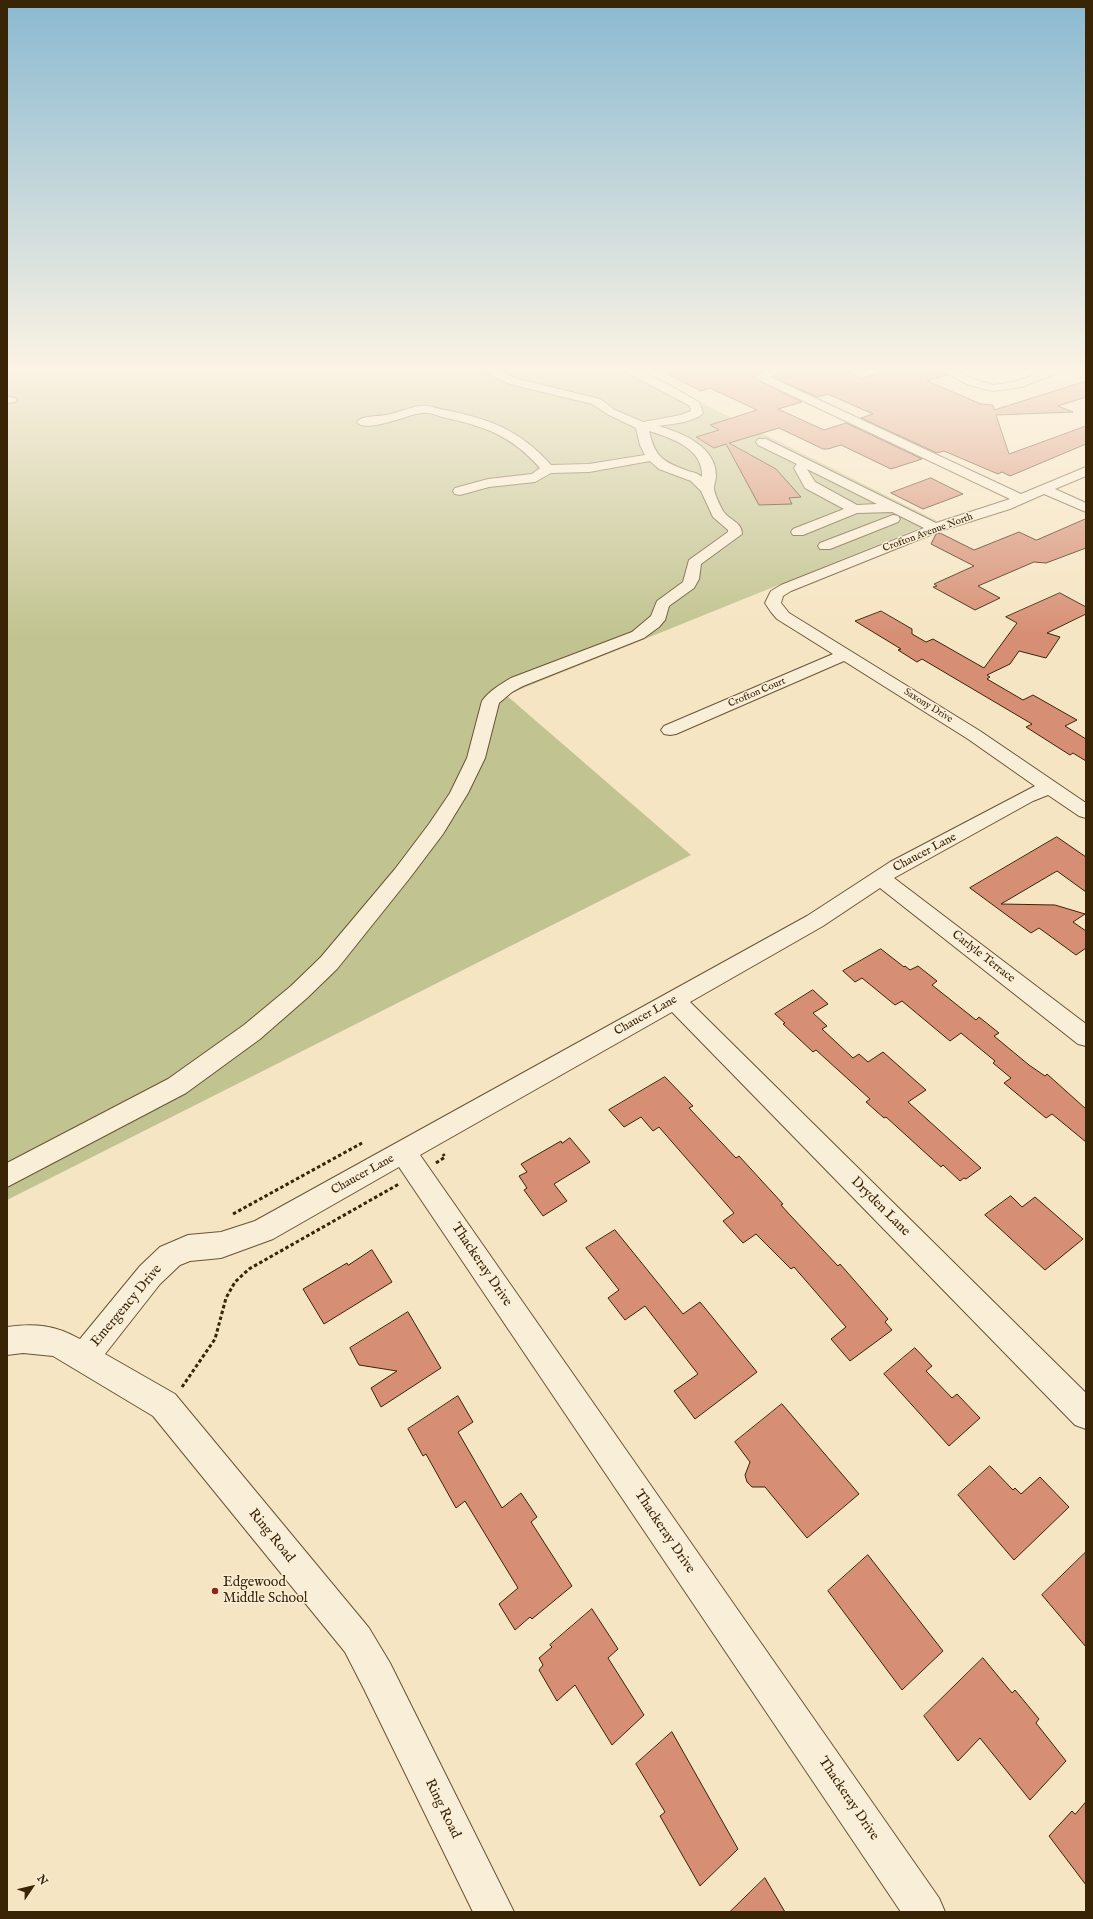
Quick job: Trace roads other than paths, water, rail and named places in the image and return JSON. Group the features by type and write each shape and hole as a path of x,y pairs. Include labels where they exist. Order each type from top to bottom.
{"street":[{"path":"538,458 548,469"},
{"path":"460,491 488,483 535,478 548,469 590,468 650,458"},
{"path":"7,1176 177,1086 252,1032 299,992 329,963 402,874 436,829 459,793 476,758 491,700 506,688 517,682 638,635 653,624 658,617 662,604 689,585 692,579 694,563 735,534 735,528 714,509 707,490 696,478 658,463 653,458"},
{"path":"704,458 707,462 708,469 707,490"},
{"path":"794,458 893,513 929,531"},
{"path":"935,458 1022,498"},
{"path":"805,463 800,468 810,485 855,509"},
{"name":"Crofton Avenue North","path":"774,600 776,594 786,588 929,531 1005,506 1086,471"},
{"path":"1044,489 1086,508"},
{"path":"798,532 855,509 879,507 881,512 893,513"},
{"path":"825,546 893,513"},
{"name":"Saxony Drive","path":"774,600 773,603 776,609 783,616 974,735 1086,812"},
{"name":"Crofton Court","path":"670,730 845,655"},
{"name":"Chaucer Lane","path":"236,1227 263,1230 403,1167 674,1000 815,921 880,878 1026,797 1049,787"},
{"name":"Carlyle Terrace","path":"880,878 1086,1037"},
{"name":"Dryden Lane","path":"674,1000 1086,1414"},
{"name":"Thackeray Drive","path":"403,1167 925,1912"},
{"name":"Emergency Drive","path":"84,1357 150,1275 170,1256 188,1248 221,1245 236,1227"},
{"name":"Ring Road","path":"7,1341 23,1339 57,1342 164,1405 357,1640 377,1676 494,1912"}],"place":[{"name":"Edgewood Middle School","path":"215,1591"}]}
